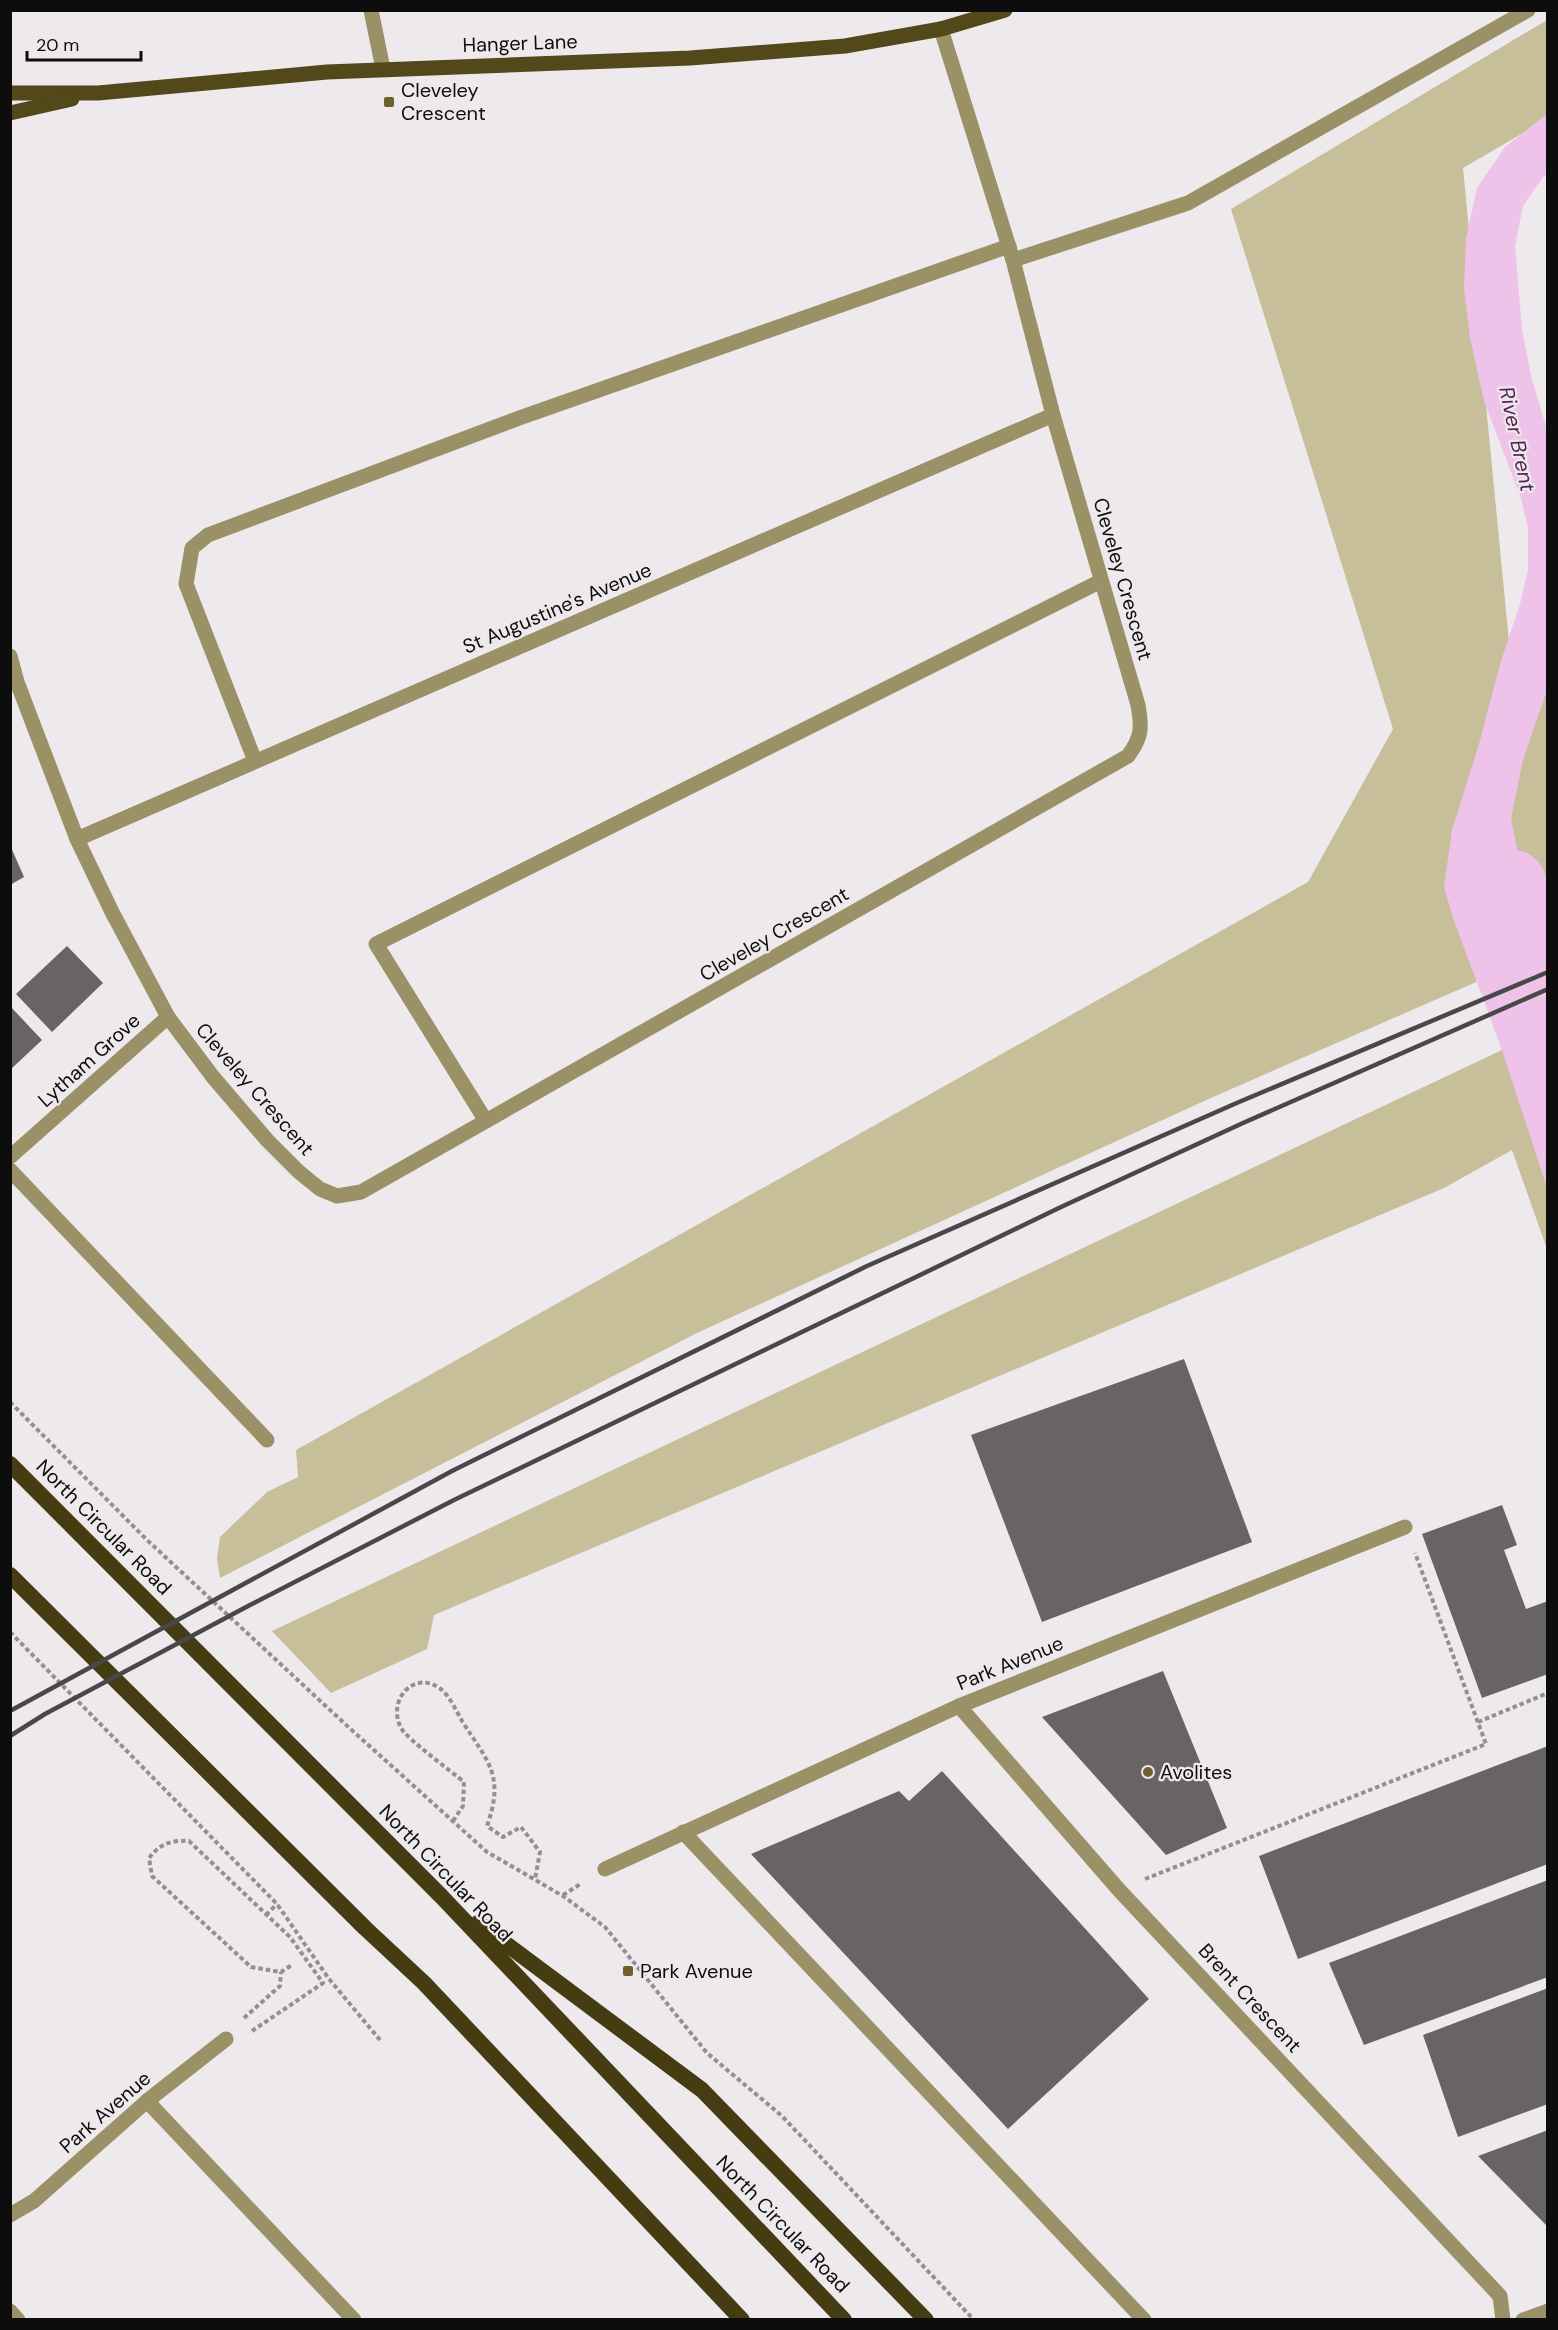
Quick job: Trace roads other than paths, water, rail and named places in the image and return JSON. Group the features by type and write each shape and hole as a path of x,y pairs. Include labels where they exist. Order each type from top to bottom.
{"highway":[{"name":"North Circular Road","path":"10,1464 441,1896 844,2319"},
{"path":"10,1575 364,1928 424,1983 742,2319"},
{"path":"441,1896 702,2090 926,2319"}],"main road":[{"name":"Hanger Lane","path":"941,29 971,10"},
{"name":"Hanger Lane","path":"10,93 98,93 327,72 690,58 845,46 941,29 1005,10"},
{"name":"Hanger Lane","path":"10,113 98,93"}],"street":[{"path":"371,10 383,69"},
{"path":"255,761 186,584 192,548 208,535 522,417 1011,253 1188,203 1528,10"},
{"name":"Cleveley Crescent","path":"10,656 17,682 76,838 112,912 168,1017 213,1077 267,1140 320,1189 337,1196 360,1192 1128,756 1138,742 1141,722 1138,705 1053,415 1011,253 941,29"},
{"name":"St Augustine's Avenue","path":"76,838 1053,415"},
{"path":"486,1121 376,944 1101,581"},
{"name":"Lytham Grove","path":"13,1150 168,1017"},
{"path":"10,1170 267,1440"},
{"name":"Park Avenue","path":"605,1869 959,1706 1405,1527"},
{"name":"Brent Crescent","path":"959,1706 1119,1890 1500,2296 1503,2319"},
{"path":"683,1832 1144,2319"},
{"name":"Park Avenue","path":"10,2215 34,2201 147,2101 226,2039"},
{"path":"147,2101 354,2319"},
{"path":"10,2311 18,2319"},
{"path":"1523,2319 1548,2311"}],"water":[{"path":"1547,114 1547,174 1523,206 1515,246 1522,329 1531,376 1547,430 1548,687 1523,760 1511,819 1526,892 1547,942 1547,1005 1506,903 1496,853 1489,879 1492,909 1517,967 1533,1016 1547,1048 1547,1188 1502,1050 1453,918 1444,887 1452,830 1520,604 1528,570 1528,528 1521,498 1484,401 1470,338 1464,288 1466,238 1477,188 1505,147"}],"waterway":[{"name":"River Brent","path":"1512,884 1548,1030"}],"railway":[{"path":"10,1711 452,1471 867,1266 1239,1102 1548,972"},
{"path":"10,1736 45,1714 250,1605 454,1500 1061,1207 1243,1123 1548,989"}],"place":[{"name":"Cleveley Crescent","path":"389,102"},
{"name":"Avolites","path":"1148,1772"},
{"name":"Park Avenue","path":"628,1971"}]}
